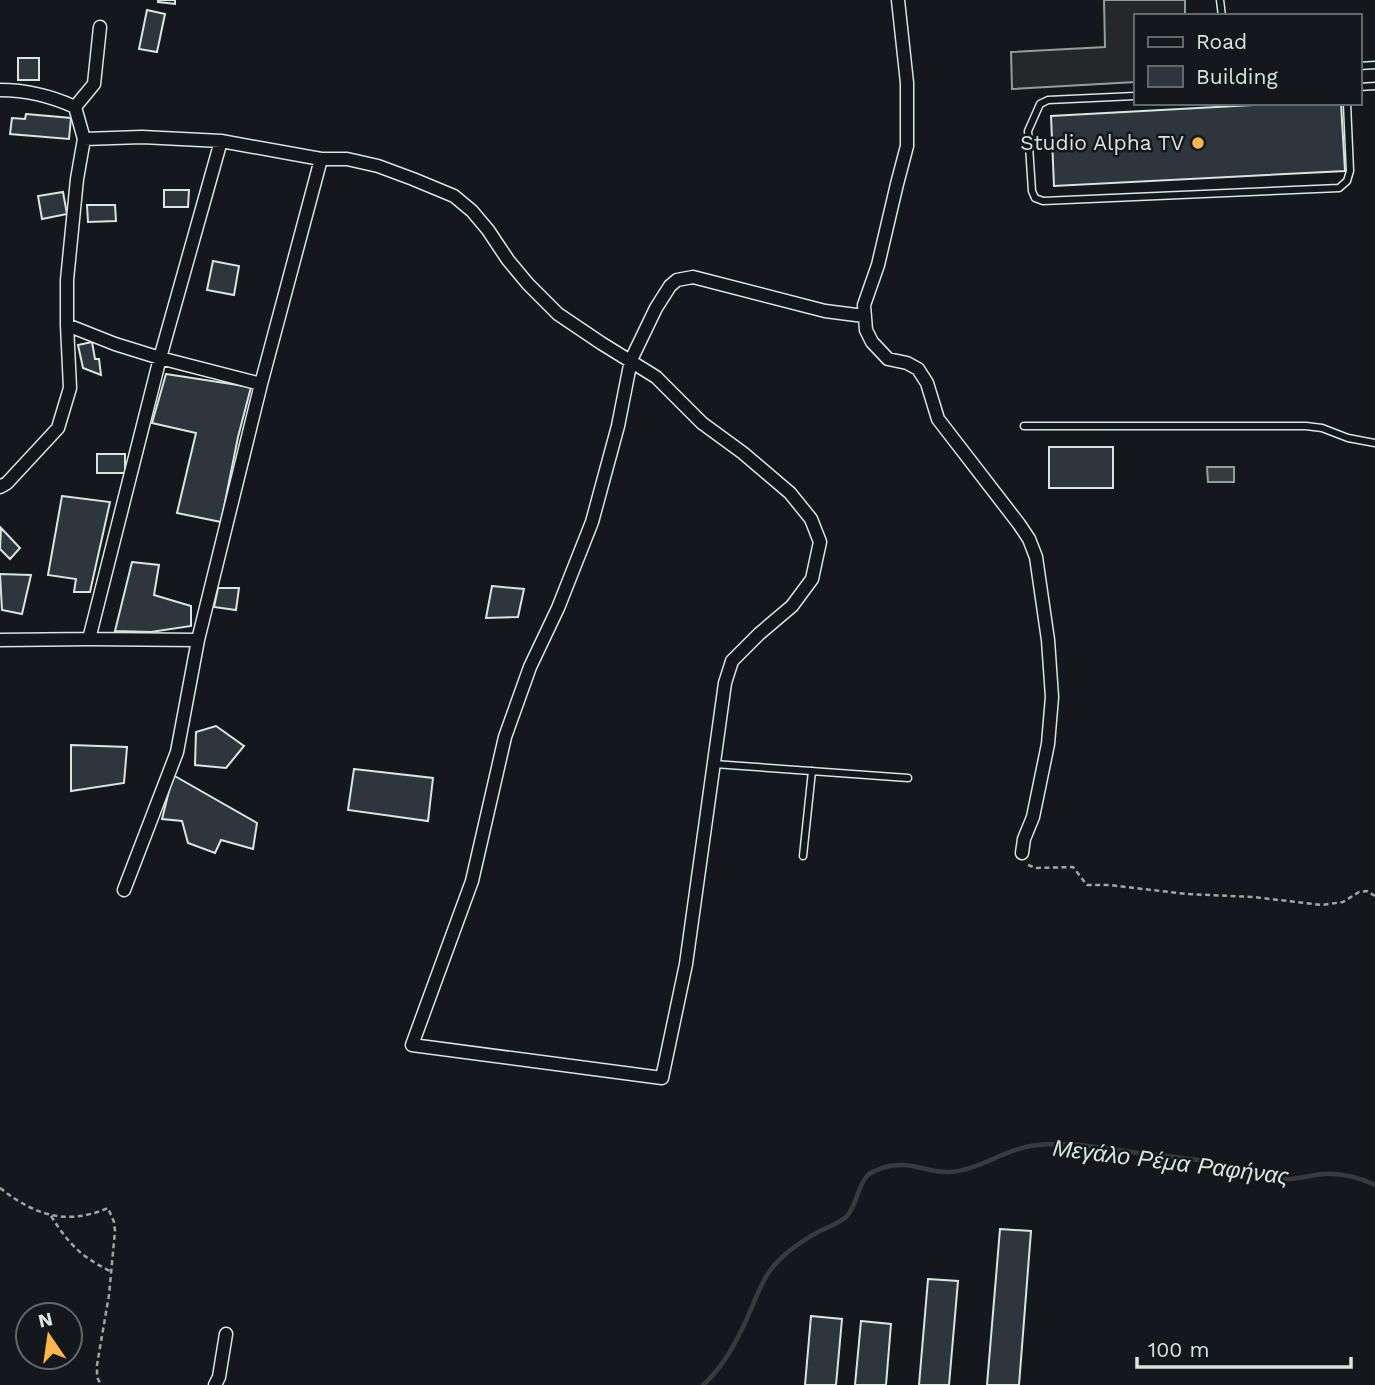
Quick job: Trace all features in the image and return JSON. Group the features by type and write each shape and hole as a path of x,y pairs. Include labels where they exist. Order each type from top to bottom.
{"street":[{"path":"898,0 907,83 907,146 878,265 864,305 866,330 878,350 888,359 907,363 918,369 928,383 938,419 1019,524 1036,556 1048,640 1052,697 1048,744 1033,817 1024,839 1022,853"},
{"path":"75,107 94,84 100,27"},
{"path":"0,90 17,90 54,97 75,107 84,139 77,178 67,280 70,388 58,428 7,483 0,487"},
{"path":"84,139 142,137 221,141 321,159 347,159 413,178 454,196 472,211 528,284 558,314 601,343 631,360 656,377 702,423 790,493 811,519 820,542 812,579 792,606 732,661 725,683 686,964 662,1079 412,1045 472,881 505,737 530,667 558,608 592,522 618,426 631,360 656,308 677,280 693,277 825,311 864,316"},
{"path":"89,639 160,358 221,141"},
{"path":"124,890 177,752 198,640 261,384 321,159"},
{"path":"67,325 160,358 261,384"},
{"path":"0,640 198,640"},
{"path":"215,1385 219,1377 226,1334"}],"lane":[{"path":"1134,96 1048,100 1040,104 1028,131 1031,191 1035,198 1043,201 1339,188 1347,181 1350,171 1346,105"},
{"path":"1024,426 1306,426 1375,443"},
{"path":"714,764 908,778"},
{"path":"803,856 811,771"}],"path":[{"path":"1022,853 1029,866 1036,869 1073,867 1087,884 1094,885 1322,905 1343,902 1359,892 1367,891 1375,896"},
{"path":"0,1188 25,1206 51,1216 85,1216 108,1208 115,1231 106,1316 97,1365 97,1377 101,1385"},
{"path":"51,1216 70,1244 83,1256 110,1271"}],"shaded area":[{"path":"1104,0 1185,0 1185,14 1134,14 1134,82 1012,89 1011,52 1105,47"},
{"path":"1207,467 1234,467 1234,482 1208,482"}],"building":[{"path":"175,0 175,4 158,2"},
{"path":"147,10 165,14 157,52 139,49"},
{"path":"18,58 39,58 39,80 18,80"},
{"name":"Studio Alpha TV","path":"1253,105 1341,105 1345,171 1054,186 1051,116"},
{"path":"26,114 71,118 69,139 10,134 12,118 25,119"},
{"path":"164,190 189,190 188,207 164,207"},
{"path":"63,192 67,214 42,219 38,196"},
{"path":"87,205 115,205 116,221 88,222"},
{"path":"213,261 239,266 234,295 207,290"},
{"path":"92,342 95,359 99,359 101,375 83,368 78,345"},
{"path":"166,374 251,387 221,522 177,513 196,433 152,423"},
{"path":"1049,447 1113,447 1113,488 1049,488"},
{"path":"97,454 125,454 125,473 97,473"},
{"path":"62,496 110,502 90,592 74,592 76,579 48,575"},
{"path":"1,528 20,548 10,559 0,549"},
{"path":"132,562 159,565 154,595 191,606 191,626 151,632 115,631"},
{"path":"0,574 31,575 22,614 2,610"},
{"path":"492,586 524,589 518,617 486,618"},
{"path":"218,588 239,588 236,610 214,607"},
{"path":"216,726 244,746 226,768 195,765 196,732"},
{"path":"71,745 127,747 124,783 71,791"},
{"path":"354,769 433,778 428,821 348,810"},
{"path":"173,775 257,823 253,849 221,840 215,853 188,843 182,821 162,819"},
{"path":"1000,1229 1031,1231 1019,1385 987,1385"},
{"path":"928,1279 958,1281 949,1385 919,1385"},
{"path":"811,1316 842,1319 836,1385 805,1385"},
{"path":"861,1321 891,1324 886,1385 855,1385"}],"waterway":[{"name":"Μεγάλο Ρέμα Ραφήνας","path":"703,1385 730,1352 769,1272 798,1245 846,1217 864,1180 869,1174 882,1168 900,1165 941,1172 961,1171 1020,1148 1059,1144 1194,1159 1273,1178 1337,1174 1375,1185"}],"place":[{"name":"Studio Alpha TV","path":"1198,143"}]}
